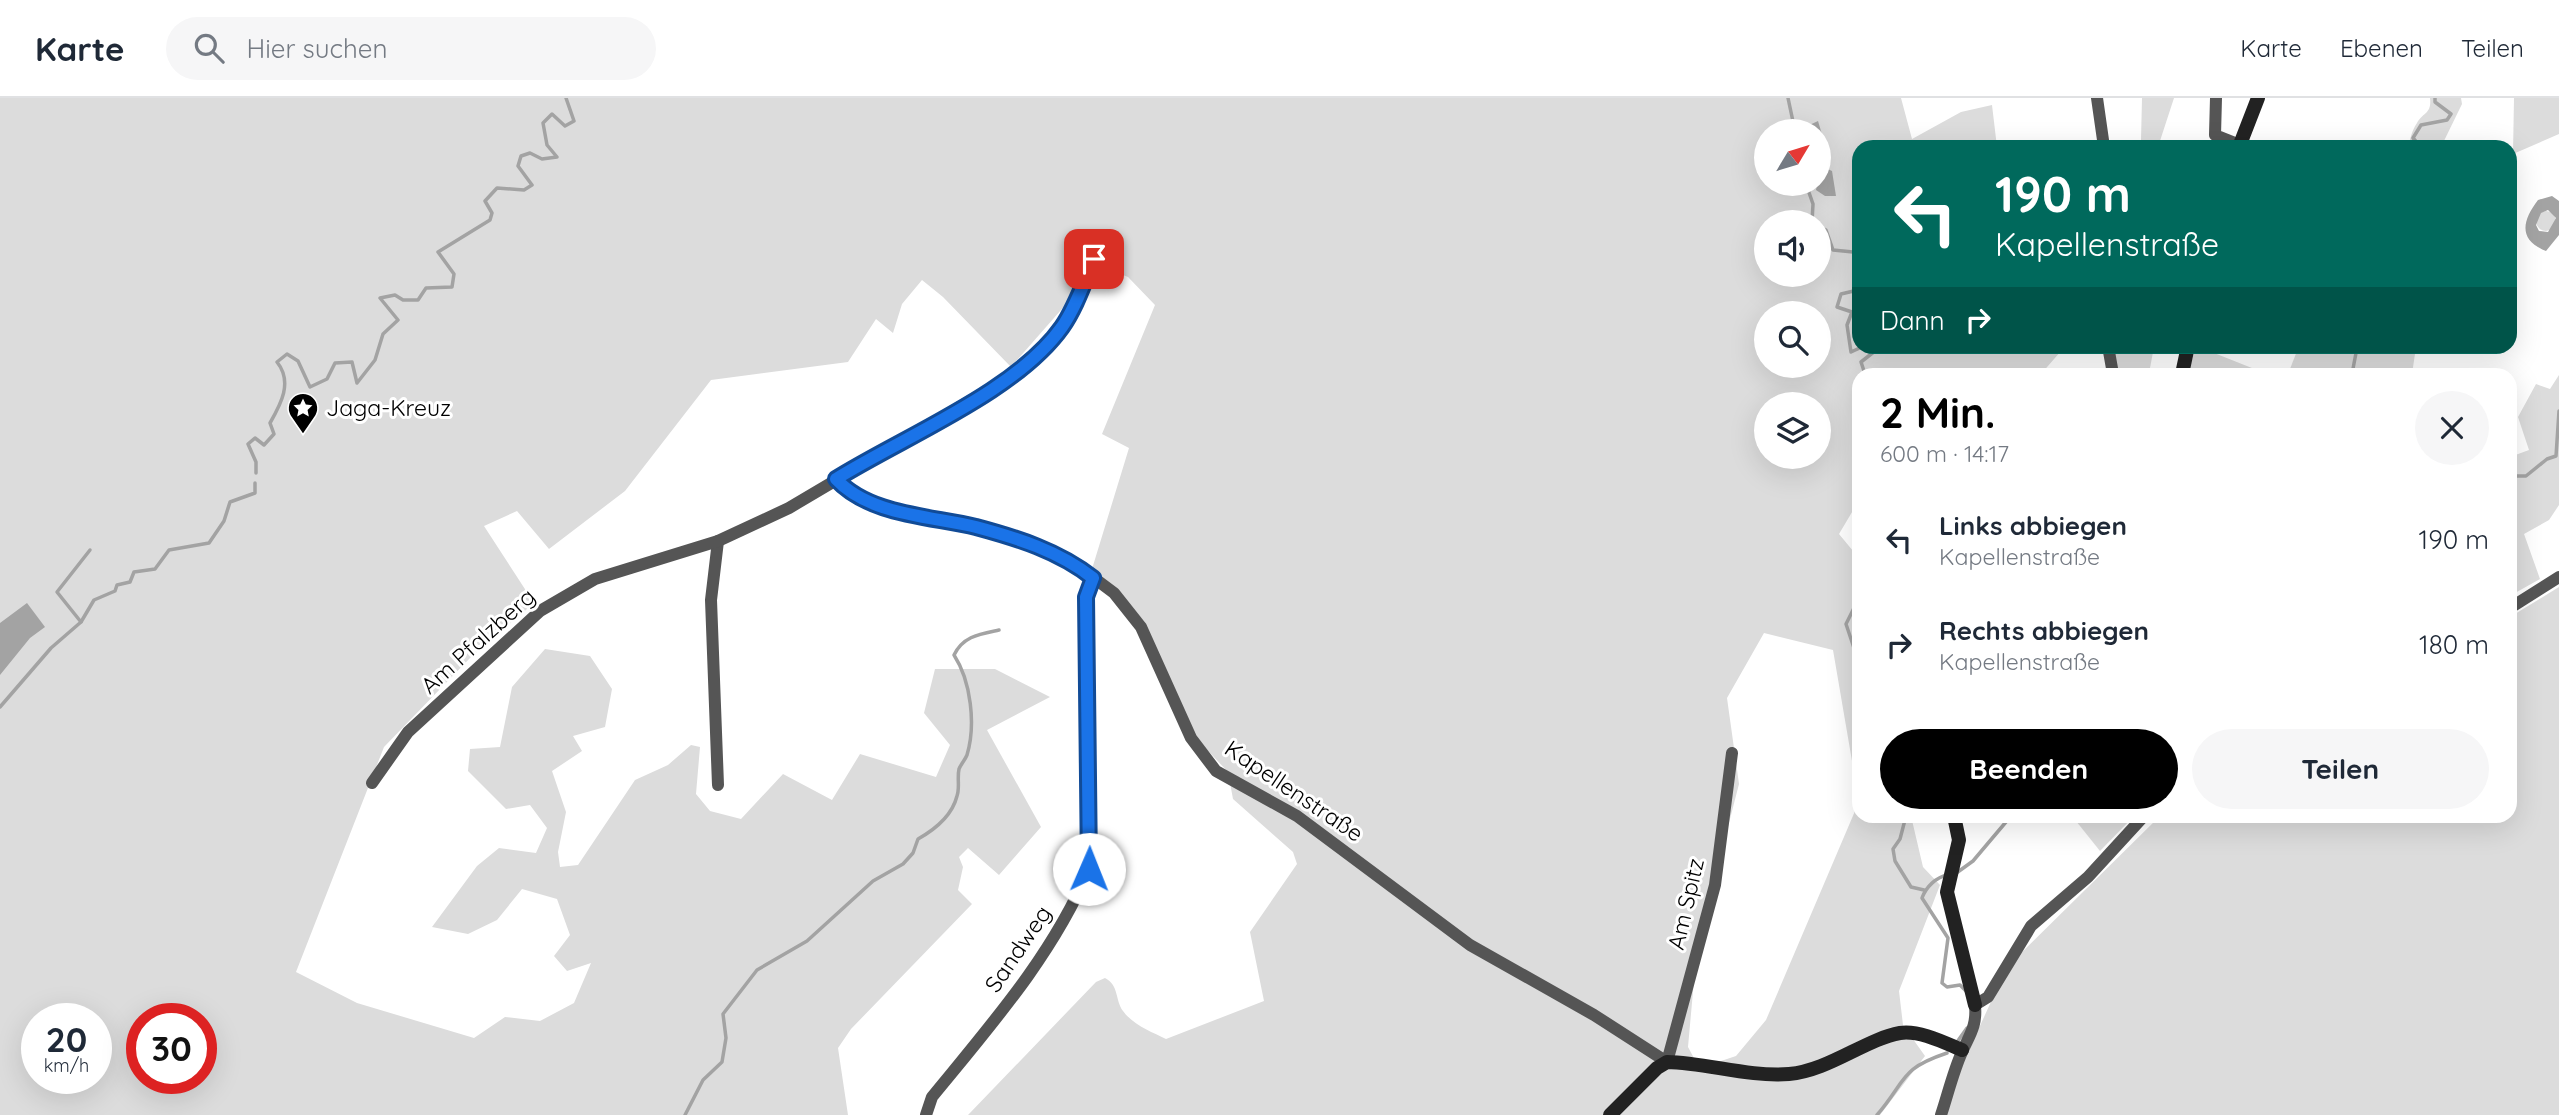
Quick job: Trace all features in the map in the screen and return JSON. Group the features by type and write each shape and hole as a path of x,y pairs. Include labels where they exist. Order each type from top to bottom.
{"street":[{"path":"2097,98 2103,140"},
{"path":"2216,98 2215,135 2226,140"},
{"path":"2241,140 2258,98"},
{"path":"836,479 965,406 1035,356 1067,318 1094,259"},
{"name":"Am Pfalzberg","path":"372,783 408,732 540,611 595,579 718,541 789,508 836,479"},
{"name":"Kapellenstraße","path":"836,479 847,490 870,503 1043,548 1093,578 1114,593 1141,627 1191,738 1216,771 1297,816 1470,944 1594,1015 1667,1062 1753,1074 1792,1074 1827,1064 1900,1033 1916,1034 1962,1050"},
{"path":"718,541 711,600 718,785"},
{"path":"2517,604 2559,577"},
{"name":"Sandweg","path":"926,1115 932,1097 1043,954 1077,896 1089,869 1086,597 1093,578"},
{"name":"Am Spitz","path":"1667,1062 1715,885 1732,753"},
{"path":"1941,1115 1962,1050 1977,1021 1952,918 1949,875 1959,840 1955,823"},
{"path":"1975,1005 1988,997 2031,926 2088,877 2138,823"},
{"path":"1610,1115 1657,1068 1667,1062"}],"shaded area":[{"path":"0,98 1901,98 1912,139 1961,112 1992,105 1996,140 1852,140 1852,354 2058,354 2046,368 1852,368 1852,512 1839,534 1852,550 1852,761 1833,650 1764,633 1727,698 1739,784 1697,947 1688,1047 1696,1062 1712,1064 1736,1056 1766,1020 1852,818 1852,823 1913,823 1923,867 1940,885 1899,991 1903,1025 1925,1056 1880,1115 968,1115 1096,982 1105,978 1113,985 1127,1016 1143,1028 1166,1039 1264,1001 1250,932 1297,864 1293,852 1233,799 1228,772 1196,738 1144,621 1112,586 1092,569 1129,448 1102,434 1155,305 1128,277 1091,262 1068,302 1011,367 943,297 922,280 902,304 893,333 876,319 848,362 711,380 625,491 549,549 517,511 484,526 534,603 471,657 384,747 296,972 357,1003 474,1038 505,1017 540,1021 574,1003 591,963 567,971 554,956 570,935 557,899 522,889 497,920 468,934 432,927 477,866 499,848 536,853 547,828 530,805 506,809 468,771 470,749 500,747 512,687 545,649 590,656 612,689 605,727 573,736 582,751 552,771 566,812 558,852 560,867 578,865 635,780 668,765 691,745 700,747 696,794 710,811 741,819 783,774 832,800 860,754 936,777 950,745 924,713 935,669 995,669 1050,697 987,730 1041,827 999,875 968,848 959,857 963,867 958,890 972,904 851,1029 838,1048 848,1115 0,1115"},
{"path":"2142,98 2174,98 2160,140 2141,140"},
{"path":"2430,98 2461,98 2462,104 2444,140 2410,140 2415,126 2428,110"},
{"path":"2514,98 2559,98 2559,134 2517,152 2517,140 2513,140"},
{"path":"1831,171 1832,171 1836,196 1831,196"},
{"path":"2552,196 2559,201 2559,235 2546,251 2537,247 2527,236 2526,222 2538,200","holes":["2548,210 2556,218 2548,232 2539,231 2536,225 2541,213"]},
{"path":"2546,211 2553,214 2556,221 2553,228 2546,231 2539,228 2536,221 2539,214"},
{"path":"2113,354 2153,354 2150,368 2116,368"},
{"path":"2194,354 2217,354 2252,368 2190,368"},
{"path":"2296,354 2415,354 2413,368 2290,368"},
{"path":"2559,375 2559,505 2549,520 2524,534 2540,579 2517,592 2517,454 2529,450 2518,417 2536,384 2550,389"},
{"path":"2559,587 2559,1115 1939,1115 2007,967 2153,823 2517,823 2517,613"},
{"path":"27,603 45,627 30,638 0,675 0,623"},
{"path":"2078,823 2127,823 2100,851"}],"waterway":[{"path":"256,473 256,462 248,444 255,438 264,445 274,434 270,423 281,401 285,385 277,362 287,354 298,361 310,387 327,379 335,363 352,362 357,383 375,360 383,334 398,320 380,298 395,295 403,300 418,300 426,288 452,287 454,274 438,252 490,220 492,213 485,201 497,188 524,190 532,185 518,166 521,156 530,153 542,159 557,157 547,145 543,123 552,114 565,126 574,121 566,98"},
{"path":"1788,98 1792,119"},
{"path":"2415,140 2413,138 2421,125 2447,120 2451,114 2435,102 2435,98"},
{"path":"1810,196 1813,210"},
{"path":"1831,244 1833,250 1852,252"},
{"path":"1852,291 1841,294 1837,307 1852,312"},
{"path":"1852,312 1847,325 1852,352"},
{"path":"1863,368 1861,362 1871,354"},
{"path":"2353,368 2356,354"},
{"path":"2517,476 2526,476 2547,459 2556,456 2559,411"},
{"path":"0,707 51,648 81,622 94,600 115,591 117,585 130,582 134,572 155,569 169,550 209,543 224,521 230,502 255,493 255,483"},
{"path":"81,622 57,592 90,550"},
{"path":"1852,612 1846,624 1852,642"},
{"path":"685,1115 703,1080 722,1062 726,1038 723,1014 757,970 807,941 873,881 903,864 913,853 918,839 936,827 951,810 958,793 959,769 967,755 971,730 968,690 954,655 967,640 999,630"},
{"path":"1904,823 1900,839 1893,849 1895,861 1911,887 1924,890"},
{"path":"1955,874 1973,861 2005,823"},
{"path":"1948,875 1932,883 1922,898 1948,938 1942,983 1947,987 1960,985 1966,991"},
{"path":"1957,1042 1967,1028"},
{"path":"1877,1115 1912,1070 1947,1053"}],"place":[{"name":"Jaga-Kreuz","path":"303,435"}],"route":[{"path":"1089,869 1086,597 1093,578 1043,548 977,528 870,503 847,490 836,479 965,406 1035,356 1055,336 1067,318 1094,259"}]}
